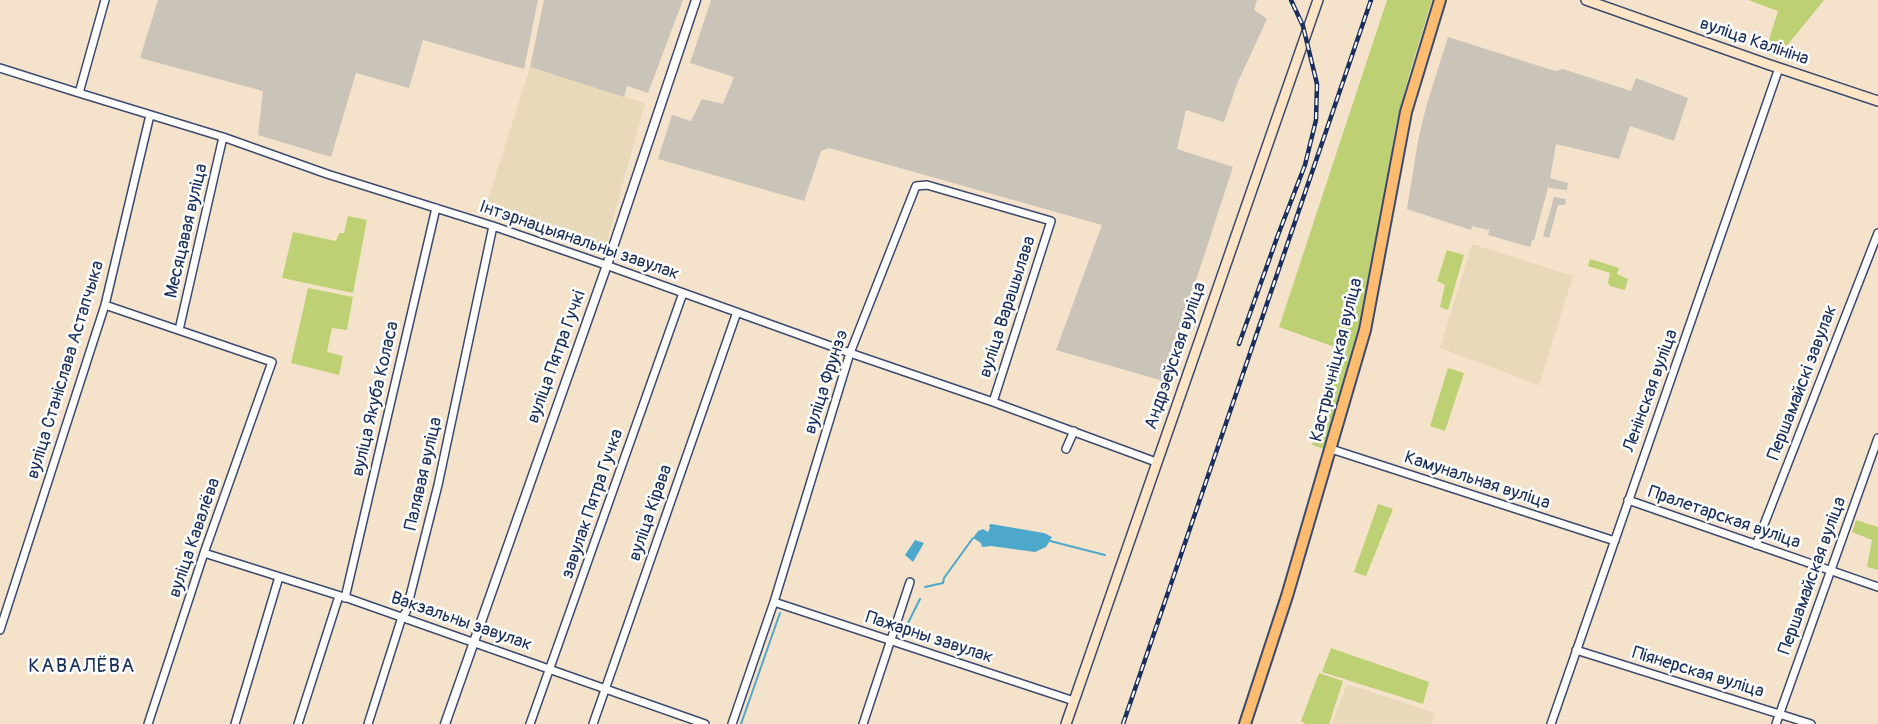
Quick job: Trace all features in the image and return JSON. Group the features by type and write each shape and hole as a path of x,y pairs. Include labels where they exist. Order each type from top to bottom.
{"main road":[{"name":"Андрэеўская вуліца","path":"1066,724 1318,0"},
{"name":"Кастрычніцкая вуліца","path":"1245,724 1287,596 1365,330 1406,112 1440,0"},
{"name":"вуліца Калініна","path":"1586,0 1878,101"}],"street":[{"path":"79,93 105,0"},
{"name":"вуліца Пятра Гучкі","path":"445,724 607,265 696,0"},
{"name":"Інтэрнацыянальны завулак","path":"0,68 493,226 993,402 1156,462"},
{"name":"Ленінская вуліца","path":"1551,724 1779,68"},
{"name":"вуліца Станіслава Астапчыка","path":"0,630 105,305 150,115"},
{"name":"Месяцавая вуліца","path":"179,330 223,138"},
{"name":"вуліца Фрунзэ","path":"732,724 774,602 850,353 916,186 927,185 1051,221"},
{"name":"вуліца Якуба Коласа","path":"298,724 342,597 436,208"},
{"name":"вуліца Варашылава","path":"993,402 1051,221"},
{"name":"Палявая вуліца","path":"368,724 409,601 438,485 493,226"},
{"name":"Першамайскі завулак","path":"1756,545 1878,233"},
{"name":"завулак Пятра Гучка","path":"530,724 683,293"},
{"path":"105,305 179,330"},
{"name":"вуліца Кірава","path":"593,724 737,312"},
{"name":"вуліца Кавалёва","path":"148,724 204,553 272,362 179,330"},
{"path":"1066,449 1074,431"},
{"name":"Першамайская вуліца","path":"1776,724 1878,438"},
{"name":"Камунальная вуліца","path":"1331,448 1615,541"},
{"name":"Пралетарская вуліца","path":"1628,500 1878,587"},
{"name":"Вакзальны завулак","path":"204,553 402,617 705,724"},
{"path":"235,724 279,577"},
{"path":"863,724 910,582"},
{"name":"Пажарны завулак","path":"774,602 1074,701"},
{"name":"Піянерская вуліца","path":"1576,650 1811,724"}],"shaded area":[{"path":"158,0 538,0 524,69 423,40 409,88 356,73 331,157 258,135 263,91 140,58"},
{"path":"544,0 683,0 648,93 627,86 624,97 530,67"},
{"path":"711,0 1257,0 1254,10 1267,19 1237,84 1224,122 1186,110 1177,149 1233,167 1163,381 1056,350 1102,225 829,148 821,151 804,201 658,159 672,115 691,121 702,99 723,104 734,77 690,63"},
{"path":"1448,37 1555,71 1563,69 1631,91 1636,78 1688,98 1674,141 1630,126 1619,159 1556,144 1550,178 1568,183 1567,190 1549,188 1549,184 1534,240 1530,247 1488,235 1490,228 1488,230 1472,226 1471,230 1407,209 1426,107"},
{"path":"530,67 645,103 605,248 483,215"},
{"path":"1554,197 1566,199 1565,205 1558,205 1549,238 1543,236"},
{"path":"1472,244 1573,276 1539,385 1440,348"},
{"path":"1347,684 1435,713 1431,724 1332,724"}],"green space":[{"path":"1387,0 1432,0 1395,130 1379,235 1360,329 1324,449 1312,445 1340,349 1279,327"},
{"path":"1748,0 1824,0 1781,53 1766,49 1778,11"},
{"path":"348,216 367,220 353,293 282,278 293,232 336,241 339,233 344,233"},
{"path":"1447,250 1464,255 1448,310 1440,307 1445,285 1437,281"},
{"path":"1590,259 1619,268 1617,274 1628,279 1625,290 1610,286 1608,283 1610,273 1588,266"},
{"path":"308,288 353,297 347,330 332,328 327,352 343,356 339,375 291,363"},
{"path":"1448,368 1464,373 1445,431 1430,426"},
{"path":"1378,504 1393,509 1366,576 1354,572"},
{"path":"1856,520 1878,527 1878,570 1867,567 1872,540 1852,532"},
{"path":"1331,648 1429,682 1423,704 1322,672"},
{"path":"1319,673 1343,681 1329,724 1306,724 1301,721"}],"water":[{"path":"991,524 1044,533 1052,537 1046,547 1035,552 991,546 982,547 981,543 973,538 978,531 983,529 988,532"},
{"path":"915,540 924,543 913,562 905,555"}],"waterway":[{"path":"925,587 943,583 944,578 973,538"},
{"path":"1050,541 1105,555"},
{"path":"901,637 920,599"},
{"path":"741,724 780,613"}],"railway":[{"path":"1239,344 1305,165 1316,120 1317,84 1303,26 1291,0"},
{"path":"1123,724 1371,0"}],"district":[{"name":"КАВАЛЁВА","path":"82,667"}]}
